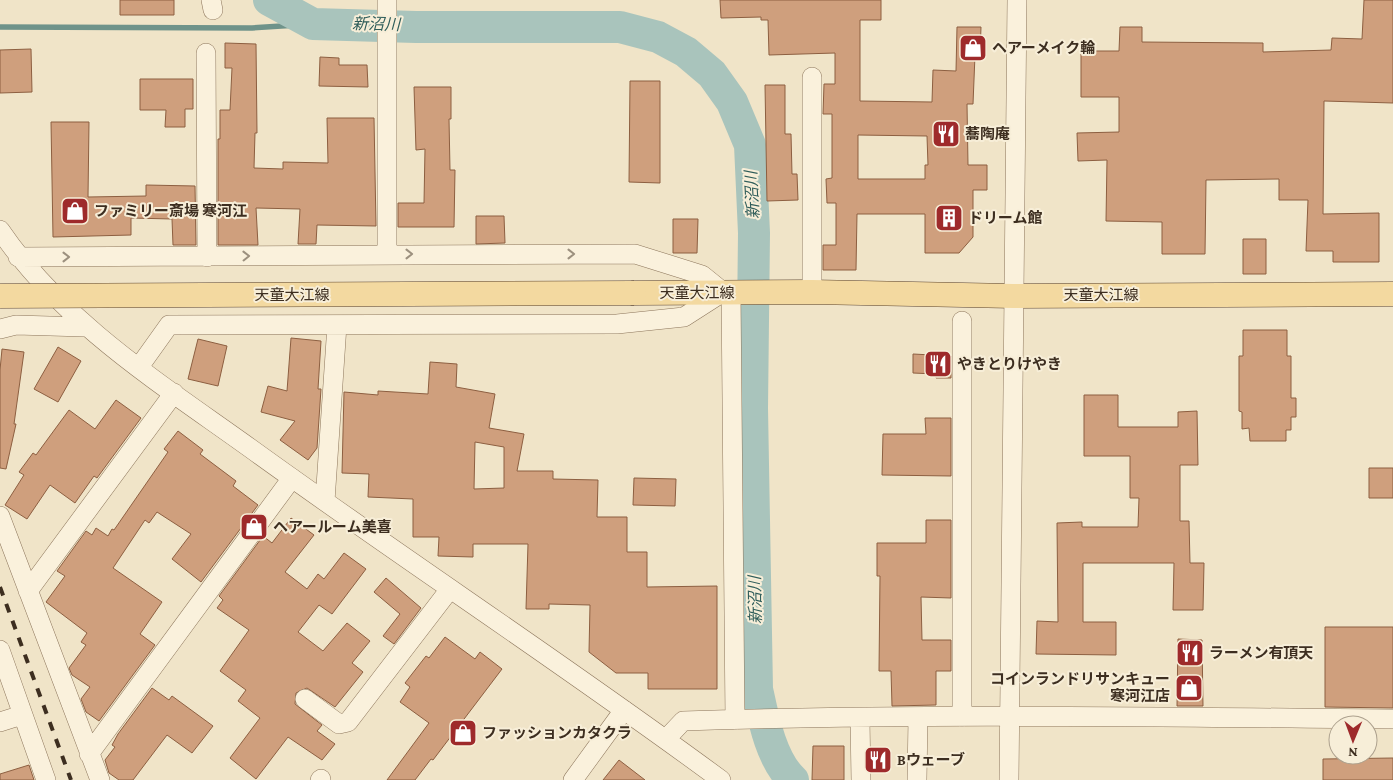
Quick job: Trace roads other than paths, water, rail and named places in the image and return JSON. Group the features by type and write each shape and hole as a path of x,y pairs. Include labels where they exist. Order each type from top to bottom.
{"main road":[{"name":"天童大江線","path":"0,296 812,292 1013,296 1393,294"}],"street":[{"path":"386,0 387,254"},
{"path":"1009,780 1012,716 1013,296 1018,0"},
{"path":"206,52 207,257"},
{"path":"812,77 812,292"},
{"path":"0,230 18,256 84,327 292,478 666,739 721,780"},
{"path":"18,256 207,257 387,254 635,254 702,275 731,293"},
{"path":"139,367 170,326 617,324 684,317 731,293"},
{"path":"731,293 741,719"},
{"path":"962,320 962,717"},
{"path":"0,329 16,325 84,327"},
{"path":"325,501 338,325"},
{"path":"28,590 174,393"},
{"path":"89,754 292,478"},
{"path":"0,516 100,780"},
{"path":"305,698 339,724 348,722 450,588"},
{"path":"0,650 46,780"},
{"path":"573,780 624,710"},
{"path":"0,722 22,715"},
{"path":"666,739 683,722 741,719 1012,716 1393,719"},
{"path":"860,718 861,780"},
{"path":"917,780 918,718"}],"waterway":[{"name":"新沼川","path":"269,0 313,24 416,27 620,27 658,37 686,52 712,74 732,102 750,145 754,233 752,408 757,689 769,738 779,761 793,780"},
{"path":"0,27 252,28 313,24"}],"railway":[{"path":"0,587 71,780"}],"place":[{"name":"ヘアーメイク輪","path":"973,48"},
{"name":"蕎陶庵","path":"946,134"},
{"name":"ファミリー斎場 寒河江","path":"75,211"},
{"name":"ドリーム館","path":"949,218"},
{"name":"やきとりけやき","path":"938,364"},
{"name":"ヘアールーム美喜","path":"254,527"},
{"name":"ラーメン有頂天","path":"1190,653"},
{"name":"コインランドリサンキュー 寒河江店","path":"1189,688"},
{"name":"ファッションカタクラ","path":"463,733"},
{"name":"Bウェーブ","path":"878,760"}]}
